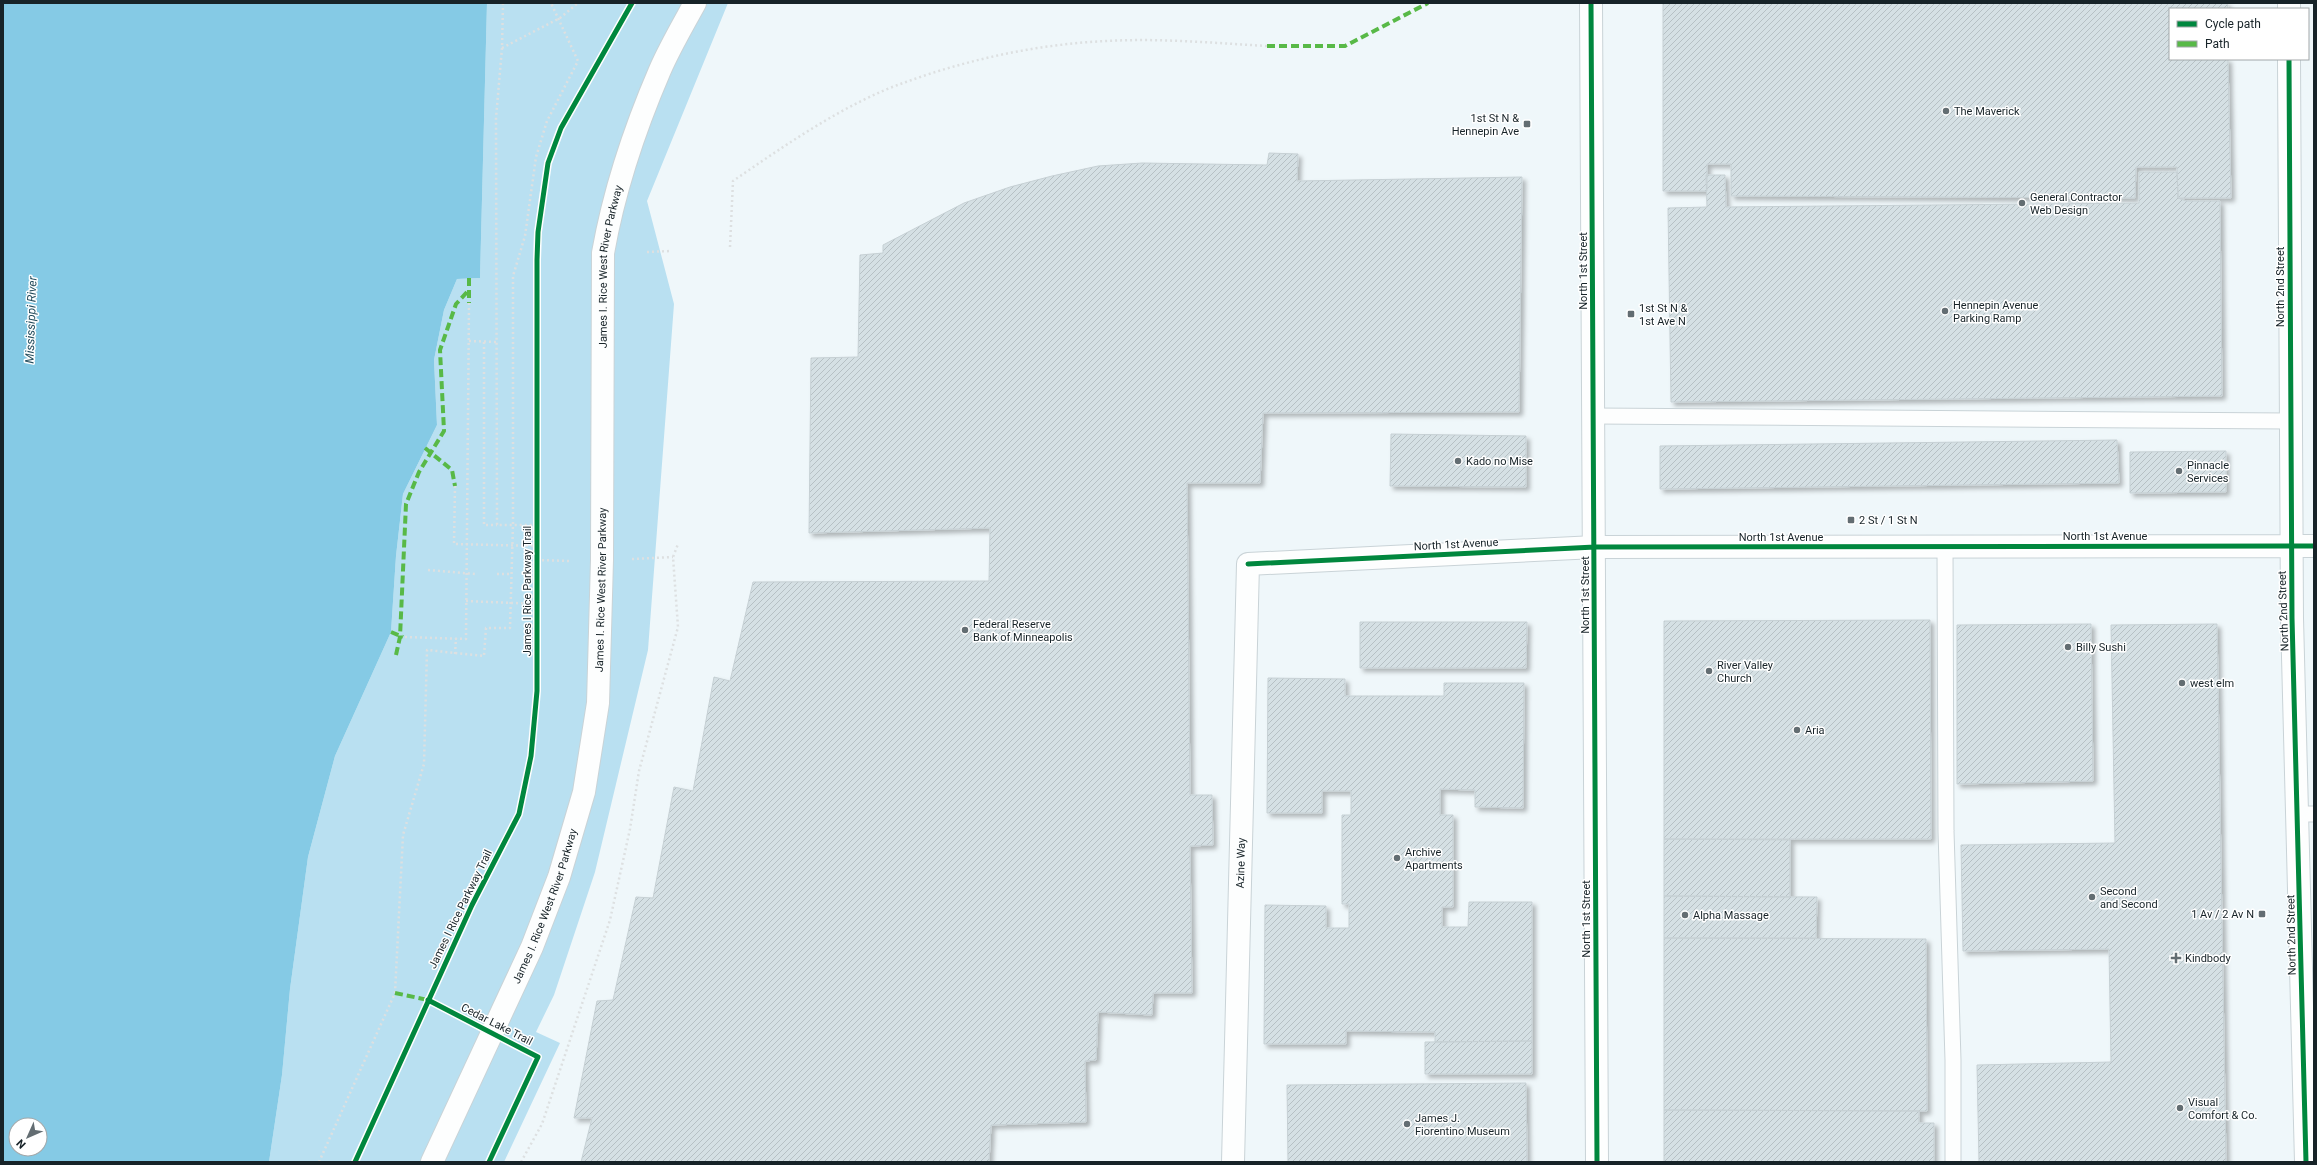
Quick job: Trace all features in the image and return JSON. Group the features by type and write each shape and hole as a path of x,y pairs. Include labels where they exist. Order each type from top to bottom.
{"street":[{"name":"James I. Rice West River Parkway","path":"432,1162 532,947 559,877 584,792 598,703 602,560 603,253 607,231 634,138 660,70 695,3"},
{"name":"North 1st Street","path":"1591,3 1597,1162"},
{"name":"North 2nd Street","path":"2289,60 2291,546 2306,814 2308,999 2306,1162"},
{"name":"North 1st Avenue","path":"1248,564 1595,548 2314,546"},
{"name":"Azine Way","path":"1233,1162 1248,564"}],"lane":[{"path":"1594,416 2291,420"},
{"path":"1945,546 1946,831 1953,1060 1953,1162"}],"path":[{"path":"497,525 496,118 502,48 503,3"},
{"path":"319,1162 395,993 403,835 424,764 427,650 484,656 486,628 510,628 513,524 513,276 525,236 536,157 547,121 578,61 560,18 551,3"},
{"path":"502,48 560,18 578,3"},
{"path":"730,247 733,181 810,131 857,104 905,82 1008,54 1059,45 1108,41 1267,46"},
{"path":"646,252 671,251"},
{"path":"405,637 466,639 469,303"},
{"path":"469,341 497,342"},
{"path":"484,342 484,525 537,525"},
{"path":"455,486 454,544 537,546"},
{"path":"520,1162 542,1124 610,920 630,828 639,771 678,627 673,557 678,544"},
{"path":"629,559 673,557"},
{"path":"537,560 572,561"},
{"path":"428,570 475,574"},
{"path":"497,574 512,574"},
{"path":"466,601 537,604"},
{"path":"455,654 456,638"}],"shaded area":[{"path":"487,3 728,3 647,201 674,304 648,650 595,872 554,995 536,1032 560,1043 504,1162 269,1162 282,1075 290,989 308,857 335,756 391,632 396,556 403,494 437,425 434,360 444,310 457,279 480,278"}],"water":[{"name":"Mississippi River","path":"3,3 487,3 480,278 457,279 444,310 434,360 437,425 403,494 396,556 391,632 335,756 308,857 290,989 282,1075 269,1162 3,1162"}],"building":[{"name":"The Maverick","path":"1663,3 2227,3 2228,8 2169,8 2169,60 2228,60 2231,198 2178,198 2177,167 2136,167 2135,198 1731,196 1731,164 1707,164 1707,191 1663,191"},
{"name":"Federal Reserve Bank of Minneapolis","path":"1269,153 1298,154 1297,181 1522,177 1519,412 1263,413 1260,483 1187,483 1190,795 1212,795 1213,845 1190,846 1192,993 1153,993 1152,1015 1098,1012 1096,1060 1085,1061 1086,1122 991,1125 989,1162 581,1162 592,1118 574,1118 597,1001 613,1000 636,897 653,898 674,787 693,791 714,677 730,681 753,582 989,581 990,528 809,533 811,358 858,357 860,255 883,253 883,245 964,203 1010,187 1052,176 1098,166 1142,163 1267,165"},
{"name":"Hennepin Avenue Parking Ramp","path":"2139,172 2177,172 2178,198 2186,201 2220,201 2222,396 1671,402 1668,208 1707,207 1706,175 1725,175 1726,207 2139,203"},
{"name":"Kado no Mise","path":"1391,434 1526,436 1526,487 1390,486"},
{"path":"2117,440 2119,483 1660,489 1660,446"},
{"path":"2226,451 2226,492 2130,493 2130,452"},
{"name":"Aria","path":"1930,620 1931,839 1664,839 1664,621"},
{"path":"1360,622 1527,622 1526,668 1360,668"},
{"path":"2091,624 2093,781 1957,784 1957,625"},
{"name":"Second and Second","path":"2217,624 2226,1162 1979,1162 1977,1065 2111,1062 2109,949 1963,951 1961,845 2115,843 2111,625"},
{"name":"Archive Apartments","path":"1268,678 1345,679 1345,696 1444,696 1444,683 1524,683 1523,808 1475,807 1475,790 1440,789 1440,815 1453,815 1453,907 1442,907 1442,927 1468,927 1469,902 1532,902 1532,1041 1435,1042 1435,1032 1346,1031 1346,1044 1264,1044 1265,905 1326,906 1326,928 1349,928 1349,904 1342,904 1342,815 1351,815 1351,791 1322,791 1322,813 1267,813"},
{"path":"1664,839 1790,840 1790,897 1664,896"},
{"path":"1664,896 1817,897 1816,938 1664,938"},
{"path":"1664,938 1926,939 1927,1111 1664,1110"},
{"path":"1532,1041 1532,1074 1425,1074 1425,1042"},
{"name":"James J. Fiorentino Museum","path":"1526,1083 1527,1162 1288,1162 1287,1085"},
{"path":"1664,1110 1919,1111 1919,1123 1934,1123 1934,1162 1664,1162"}],"marked path":[{"path":"1267,46 1345,46 1428,3"},
{"path":"469,278 469,303"},
{"path":"396,655 400,637 406,504 419,472 444,431 440,350 456,304 469,290"},
{"path":"425,448 452,470 455,486"},
{"path":"391,632 403,637"},
{"path":"395,993 428,1000"}],"cycle path":[{"name":"James I Rice Parkway Trail","path":"355,1162 472,905 519,814 531,756 537,691 538,232 548,163 561,128 632,3"},
{"path":"1591,3 1597,1162"},
{"path":"2289,60 2292,618 2306,1162"},
{"path":"1248,564 1595,547 2314,546"},
{"name":"Cedar Lake Trail","path":"428,1000 538,1057 489,1162"}],"place":[{"name":"The Maverick","path":"1946,111"},
{"name":"1st St N & Hennepin Ave","path":"1527,124"},
{"name":"General Contractor Web Design","path":"2022,203"},
{"name":"Hennepin Avenue Parking Ramp","path":"1945,311"},
{"name":"1st St N & 1st Ave N","path":"1631,314"},
{"name":"Kado no Mise","path":"1458,461"},
{"name":"Pinnacle Services","path":"2179,471"},
{"name":"2 St / 1 St N","path":"1851,520"},
{"name":"Federal Reserve Bank of Minneapolis","path":"965,630"},
{"name":"Billy Sushi","path":"2068,647"},
{"name":"River Valley Church","path":"1709,671"},
{"name":"west elm","path":"2182,683"},
{"name":"Aria","path":"1797,730"},
{"name":"Archive Apartments","path":"1397,858"},
{"name":"Second and Second","path":"2092,897"},
{"name":"1 Av / 2 Av N","path":"2262,914"},
{"name":"Alpha Massage","path":"1685,915"},
{"name":"Kindbody","path":"2176,958"},
{"name":"Visual Comfort & Co.","path":"2180,1108"},
{"name":"James J. Fiorentino Museum","path":"1407,1124"}]}
